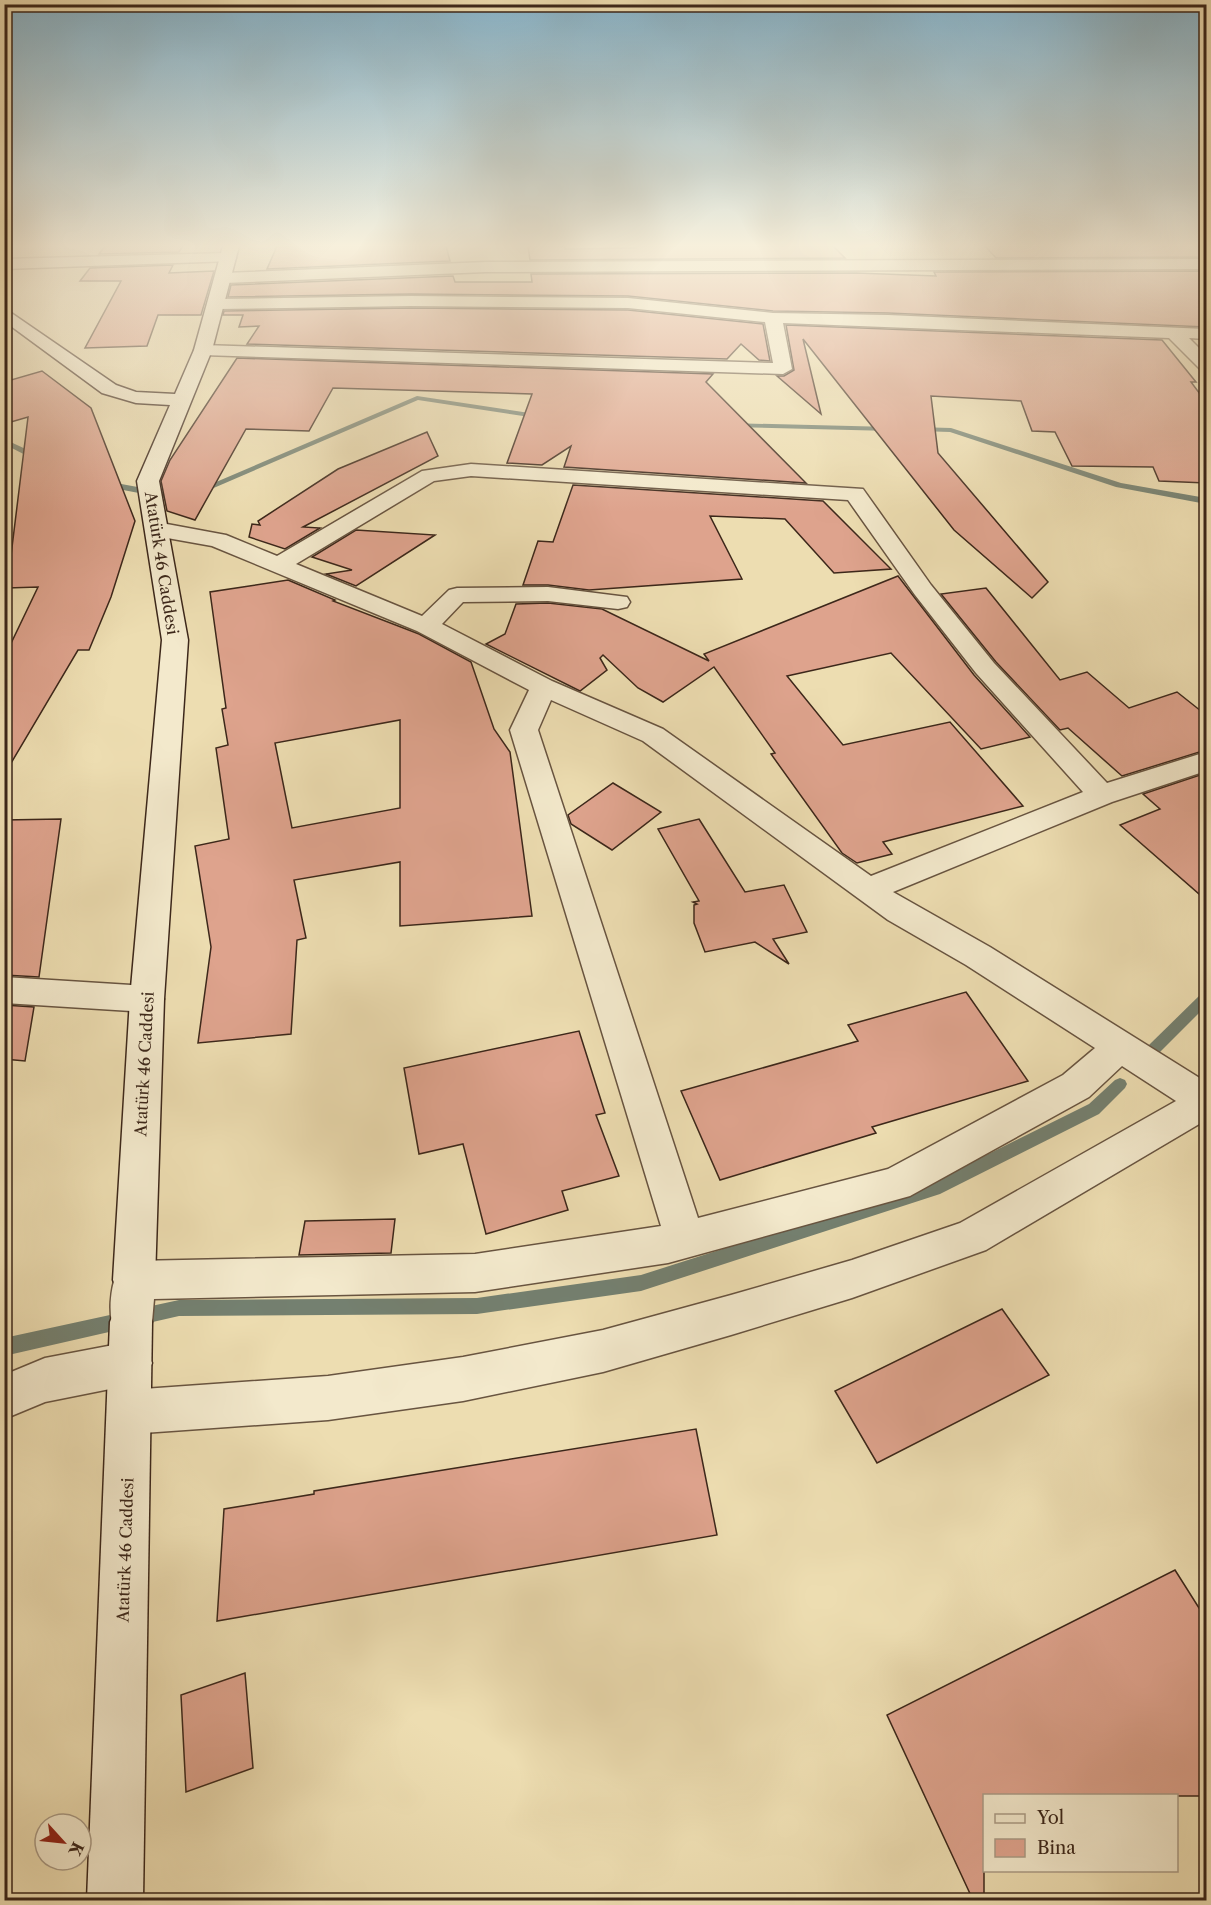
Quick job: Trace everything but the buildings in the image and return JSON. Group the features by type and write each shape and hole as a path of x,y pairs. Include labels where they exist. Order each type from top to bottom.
{"street":[{"path":"34,335 109,389 126,397 149,400 182,399"},
{"name":"Atatürk 46 Caddesi","path":"115,1900 131,1322 147,999 175,640 152,504 182,399 207,335"},
{"path":"202,350 783,369 776,335"},
{"path":"1176,335 1206,365"},
{"path":"278,565 429,475 471,470 855,494 923,590 985,668 1102,795"},
{"path":"129,1412 328,1398 463,1379 603,1351 731,1315 852,1279 972,1237 1206,1102 978,956 899,912 653,735 543,687 426,626 218,540 152,504"},
{"path":"426,626 457,595 548,594 618,602"},
{"path":"543,687 524,730 685,1240"},
{"path":"867,890 1102,795 1206,761"},
{"path":"4,990 147,999"},
{"path":"4,1397 25,1382 131,1322 475,1273 685,1240 896,1184 1076,1086 1121,1046"}],"waterway":[{"path":"199,491 417,398 543,417"},
{"path":"730,425 891,429"},
{"path":"919,429 951,430 1119,485 1206,501"},
{"path":"4,441 40,459"},
{"path":"105,484 181,498"},
{"path":"1154,1049 1206,998"},
{"path":"4,1347 179,1308 477,1306 641,1283 934,1189 1094,1109 1120,1084"}]}
